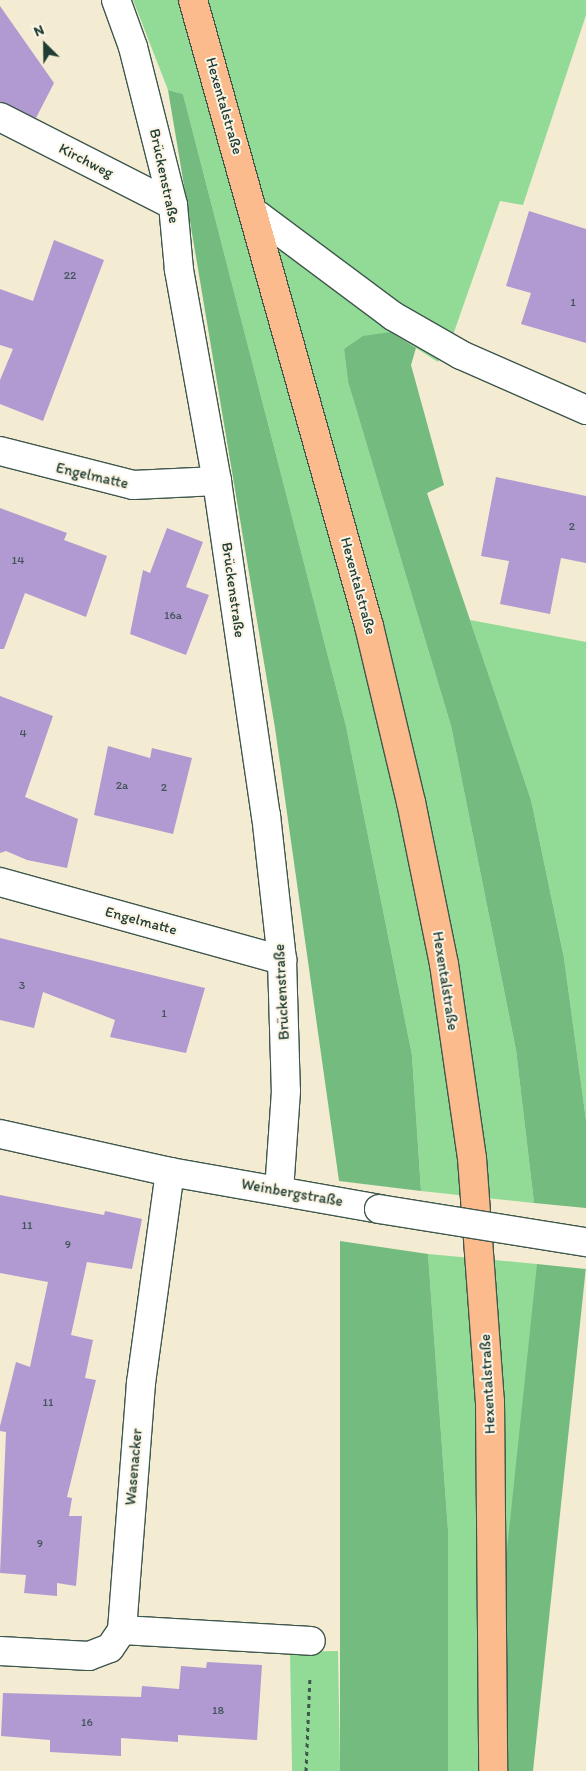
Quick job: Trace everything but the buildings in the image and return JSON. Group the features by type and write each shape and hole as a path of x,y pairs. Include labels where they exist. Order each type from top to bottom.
{"main road":[{"name":"Hexentalstraße","path":"193,0 255,213 369,626 411,802 444,964 472,1158 490,1401 493,1771"}],"street":[{"name":"Brückenstraße","path":"116,0 133,47 173,205 179,270 217,481 266,815 282,960 286,1090 279,1190"},
{"name":"Kirchweg","path":"0,117 173,205"},
{"path":"255,213 393,316 461,354 586,410"},
{"name":"Engelmatte","path":"0,451 133,485 217,481"},
{"name":"Engelmatte","path":"0,882 282,960"},
{"name":"Weinbergstraße","path":"0,1134 170,1172 378,1209 586,1242"},
{"name":"Wasenacker","path":"122,1630 141,1383 170,1172"},
{"path":"0,1651 89,1656 110,1648 122,1630 311,1642"}],"path":[{"path":"306,1771 311,1642"}],"green space":[{"path":"133,0 586,0 586,15 523,205 500,201 453,335 438,362 391,332 344,349 348,382 451,726 516,1050 534,1203 421,1191 412,1055 346,726 183,94 168,90"},
{"path":"168,90 183,94 346,726 412,1055 421,1191 339,1181 275,728"},
{"path":"391,332 416,348 411,365 444,485 427,493 531,800 564,958 586,1120 586,1208 534,1203 516,1050 451,726 348,382 344,349 363,336"},
{"path":"470,620 586,642 586,1120 564,958 531,800"},
{"path":"340,1241 428,1254 448,1530 448,1771 340,1771"},
{"path":"428,1254 537,1264 533,1771 448,1771 448,1530"},
{"path":"537,1264 586,1269 533,1771 484,1768"},
{"path":"338,1651 340,1771 292,1771 290,1652"}]}
